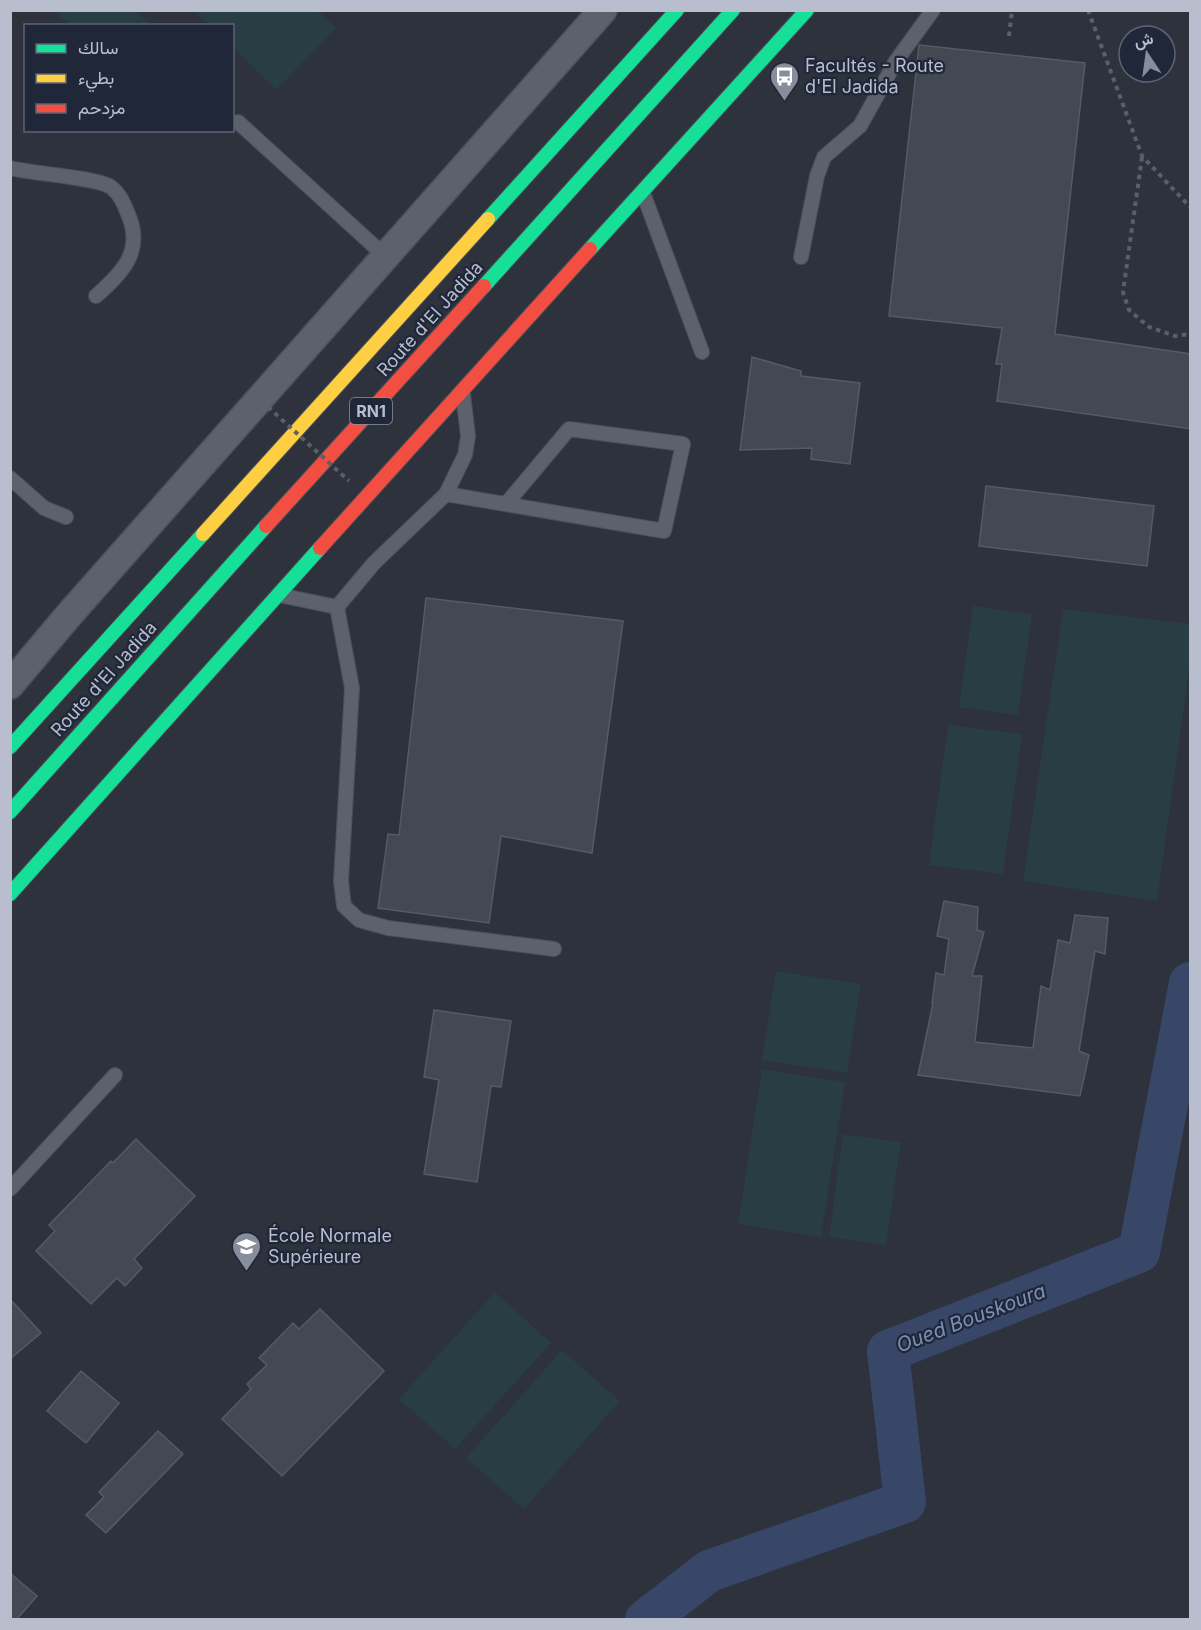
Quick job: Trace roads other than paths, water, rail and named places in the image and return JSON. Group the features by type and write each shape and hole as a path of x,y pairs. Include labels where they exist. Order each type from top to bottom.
{"main road":[{"name":"Route d'El Jadida","path":"10,747 677,10"},
{"name":"Route d'El Jadida","path":"10,812 734,10"},
{"path":"10,894 643,192 687,140 807,10"}],"street":[{"path":"10,685 68,616 603,10"}],"lane":[{"path":"801,257 817,176 824,157 860,126 896,61 933,10"},
{"path":"238,122 385,256"},
{"path":"10,168 110,186 122,199 131,221 136,243 132,254 113,281 96,296"},
{"path":"643,192 702,352"},
{"path":"337,607 374,563 446,494 465,455 468,436 463,391"},
{"path":"446,494 664,531 683,444 569,429 506,504"},
{"path":"10,478 44,508 66,518"},
{"path":"278,595 337,607"},
{"path":"337,607 352,688 341,881 344,906 359,920 388,928 554,949"},
{"path":"10,1189 115,1075"}],"waterway":[{"name":"Oued Bouskoura","path":"646,1620 709,1571 905,1502 888,1351 1139,1252 1190,983"}],"place":[{"name":"Facultés - Route d'El Jadida","path":"784,102"},
{"name":"École Normale Supérieure","path":"247,1272"}]}
